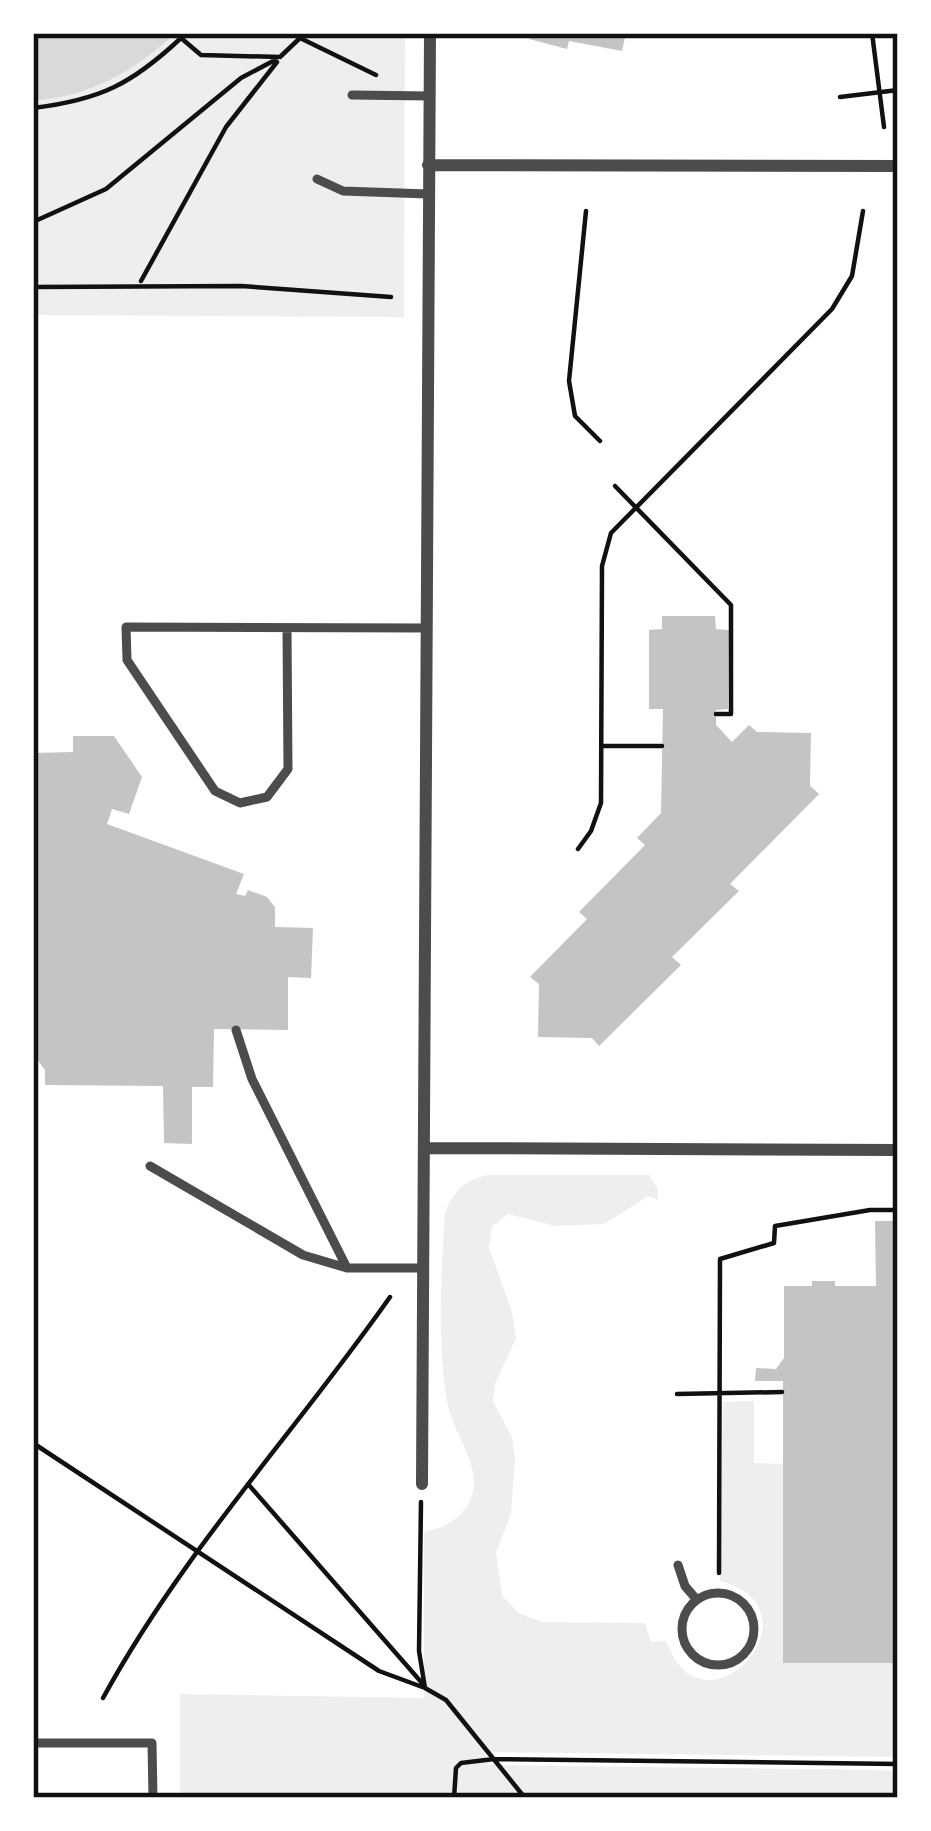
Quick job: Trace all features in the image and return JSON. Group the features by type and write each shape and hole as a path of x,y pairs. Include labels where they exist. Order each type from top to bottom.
{"street":[{"path":"422,1484 430,33"},
{"path":"428,165 898,166"},
{"path":"425,1148 898,1150"}],"lane":[{"path":"352,95 430,96"},
{"path":"317,179 343,191 428,194"},
{"path":"286,628 287,769 267,797 240,803 215,791 127,660 127,627 425,628"},
{"path":"236,1030 252,1079 347,1268"},
{"path":"150,1166 303,1256 347,1268 424,1268"},
{"path":"678,1565 685,1586 697,1600"},
{"path":"719,1593 742,1601 750,1611 755,1634 744,1655 734,1662 710,1665 690,1652 682,1630 697,1600 719,1593"},
{"path":"33,1743 152,1743 153,1798"}],"path":[{"path":"872,33 884,127"},
{"path":"140,284 226,127 301,35 390,82"},
{"path":"33,108 72,103 134,80 181,38 201,55 280,57"},
{"path":"33,222 106,189 241,78 280,57"},
{"path":"840,98 898,91"},
{"path":"586,211 569,381 575,416 600,440"},
{"path":"578,849 599,815 602,566 611,533 832,309 852,276 862,211"},
{"path":"33,287 140,284 391,297"},
{"path":"615,486 731,605 731,714 716,714"},
{"path":"603,746 662,746"},
{"path":"719,1573 720,1259 774,1244 775,1226 870,1210 898,1210"},
{"path":"103,1697 199,1551 390,1297"},
{"path":"677,1394 782,1392"},
{"path":"33,1443 379,1671 446,1700 525,1798"},
{"path":"248,1484 425,1688"},
{"path":"422,1484 419,1651 425,1688"},
{"path":"454,1798 460,1762 494,1759 898,1764"}],"shaded area":[{"path":"33,33 405,33 404,317 33,315"},
{"path":"33,33 175,33 110,80 72,94 33,100"},
{"path":"489,1175 649,1175 658,1189 658,1200 648,1196 604,1224 555,1226 508,1214 492,1227 489,1248 512,1312 516,1338 495,1384 493,1401 512,1438 515,1458 511,1514 496,1552 502,1596 520,1614 542,1622 645,1623 651,1642 666,1641 684,1670 706,1680 728,1676 747,1661 760,1640 762,1617 750,1596 720,1581 723,1402 754,1401 754,1463 783,1464 898,1663 898,1757 484,1752 489,1765 882,1770 898,1772 898,1798 180,1798 180,1694 424,1698 424,1532 457,1517 469,1503 474,1485 451,1416 442,1361 445,1212 462,1187"}],"building":[{"path":"531,33 626,33 622,51 569,41 567,49 529,39"},
{"path":"662,616 715,616 716,629 729,630 728,709 716,710 716,725 732,742 749,725 757,732 811,733 810,786 819,794 730,884 739,891 672,957 681,965 599,1046 592,1038 538,1037 539,984 530,977 587,919 579,912 645,845 637,838 661,813 663,709 649,709 649,630 662,629"},
{"path":"73,736 114,736 142,777 129,814 112,809 107,824 244,874 236,894 245,896 248,890 267,897 275,907 275,927 313,928 311,978 288,977 288,1030 214,1029 213,1087 192,1087 192,1144 164,1143 163,1086 45,1085 45,1070 33,1054 33,753 73,752"},
{"path":"875,1221 898,1221 898,1663 783,1663 783,1381 755,1381 756,1368 776,1369 784,1358 784,1286 835,1281 835,1286 876,1286"}]}
